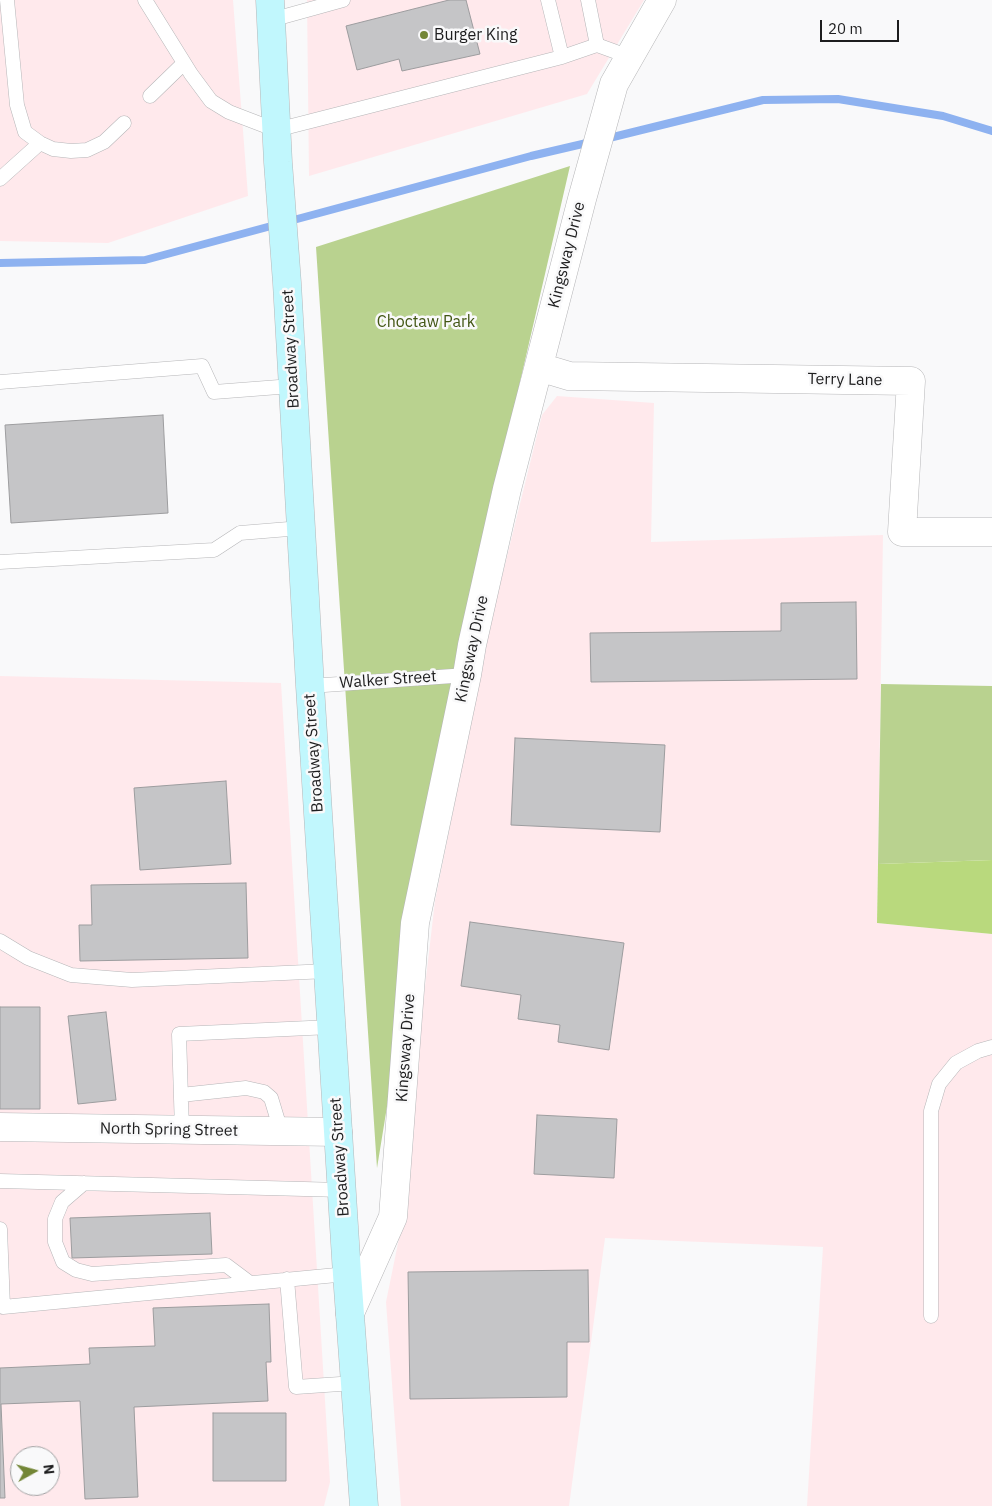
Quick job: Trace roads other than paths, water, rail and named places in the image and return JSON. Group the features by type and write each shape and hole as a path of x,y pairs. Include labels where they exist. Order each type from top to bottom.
{"main road":[{"name":"Broadway Street","path":"270,10 331,1027 364,1506"}],"street":[{"name":"Kingsway Drive","path":"350,1312 393,1217 415,923 472,645 507,489 582,199 614,84 662,0"},
{"name":"Terry Lane","path":"539,367 569,376 911,381 902,532 992,532"},
{"name":"North Spring Street","path":"0,1127 338,1132"}],"lane":[{"path":"7,0 17,105 25,132 53,150 71,152 87,150 104,142 124,123"},
{"path":"145,0 184,63 211,101 229,112 276,130 562,57 597,45 630,57"},
{"path":"270,10 343,0"},
{"path":"548,0 562,57"},
{"path":"588,0 597,45"},
{"path":"150,96 184,63"},
{"path":"0,179 40,143"},
{"path":"0,382 202,366 214,392 292,386"},
{"path":"0,562 214,550 240,533 301,528"},
{"name":"Walker Street","path":"310,686 467,675"},
{"path":"0,941 28,958 70,975 132,980 328,971"},
{"path":"182,1130 179,1034 331,1027"},
{"path":"931,1316 931,1111 939,1084 956,1063 978,1051 992,1047"},
{"path":"181,1094 246,1088 264,1092 271,1098 280,1131"},
{"path":"0,1180 342,1190"},
{"path":"84,1183 62,1202 55,1219 55,1242 63,1262 76,1270 92,1274 226,1265 250,1283"},
{"path":"0,1229 3,1307 347,1274"},
{"path":"287,1279 296,1387 355,1383"}],"waterway":[{"path":"605,139 763,100 838,99 943,116 992,131"},
{"path":"0,263 145,260 531,156 591,142"}],"place":[{"name":"Burger King","path":"424,35"}],"park label":[{"name":"Choctaw Park","path":"426,322"}]}
